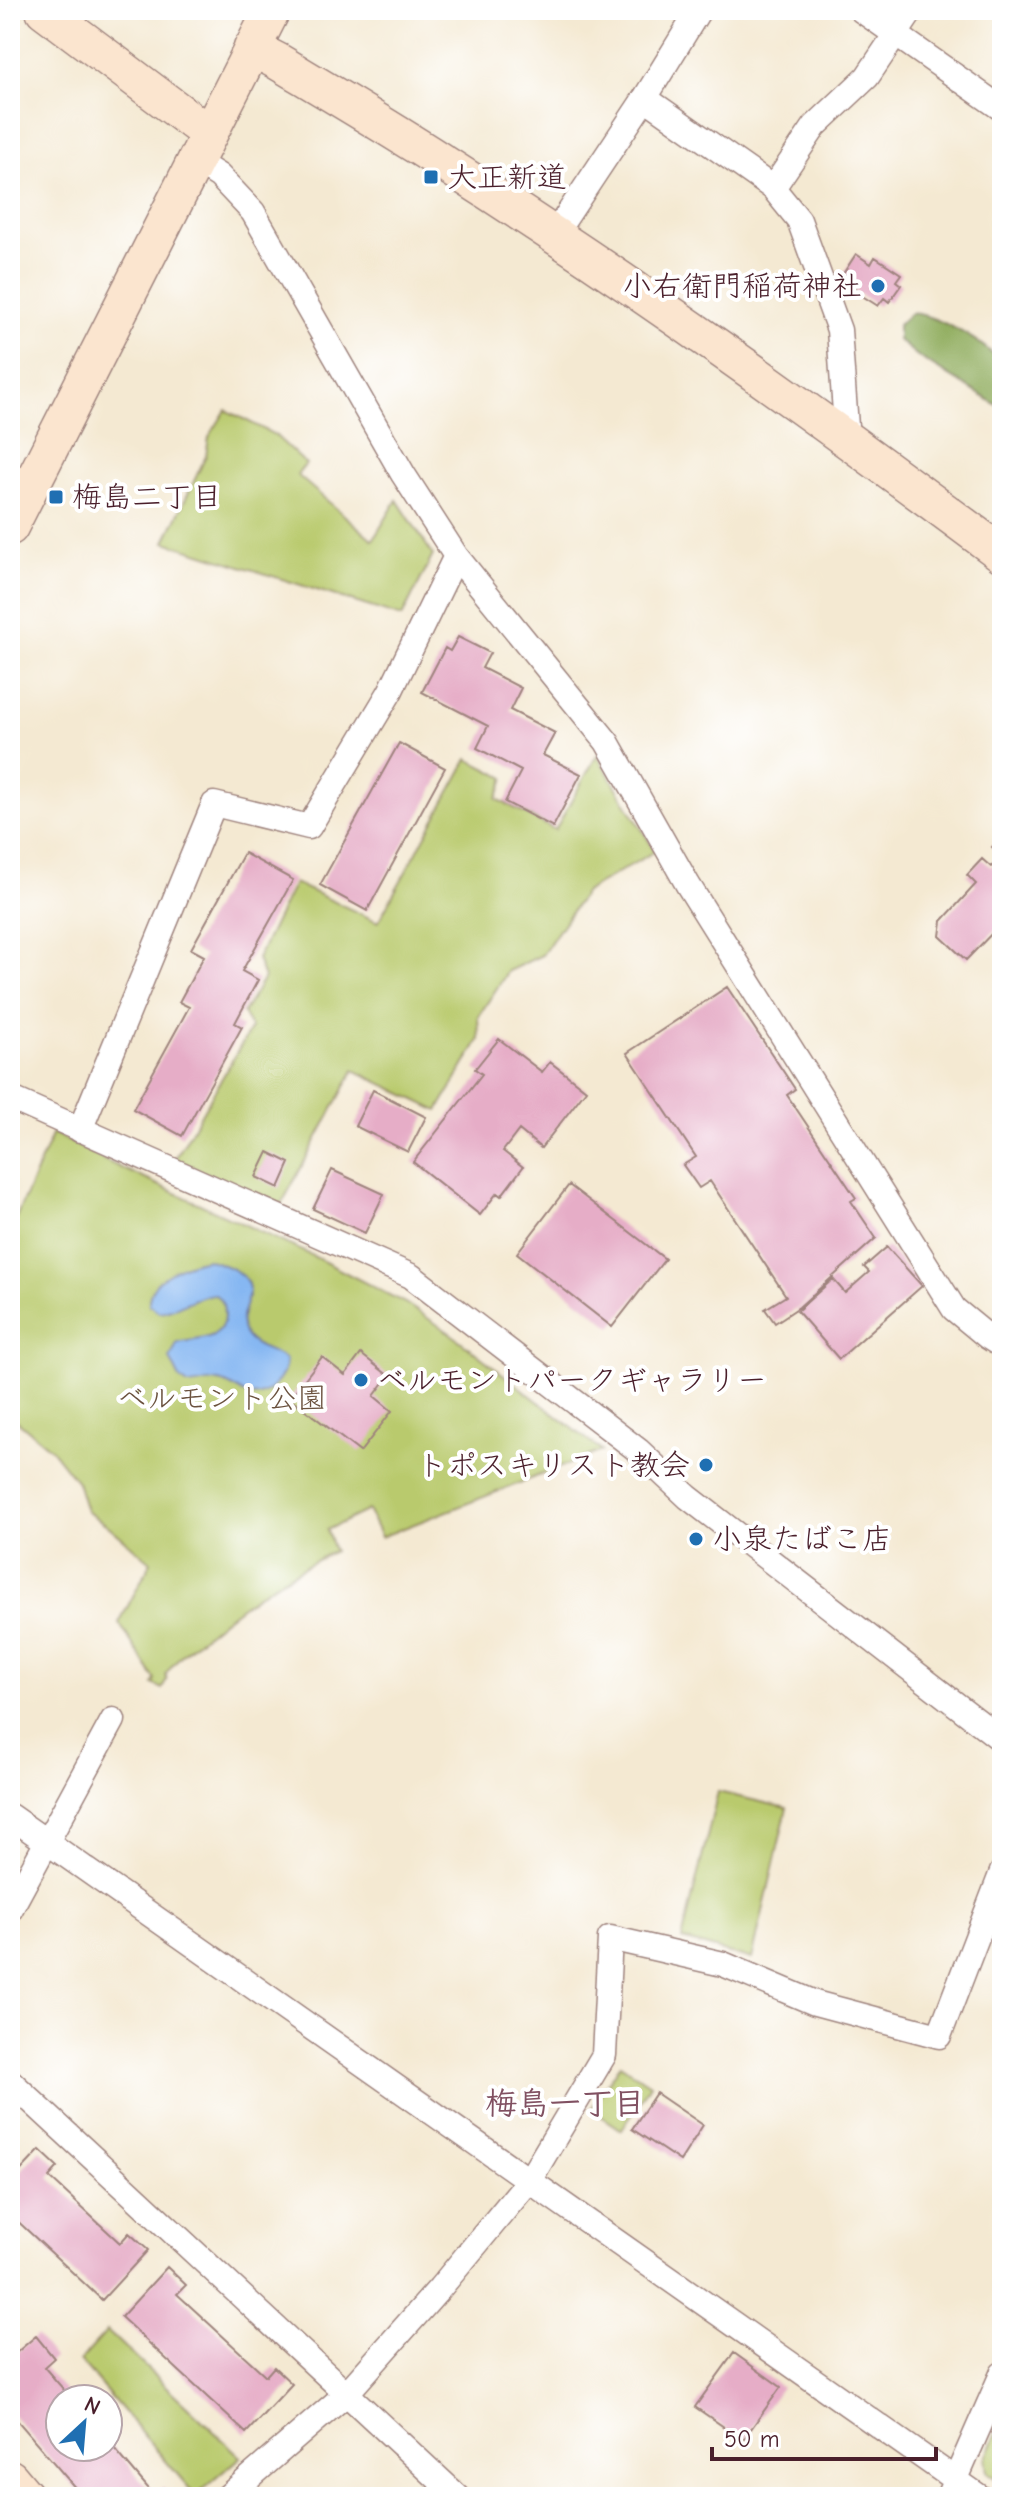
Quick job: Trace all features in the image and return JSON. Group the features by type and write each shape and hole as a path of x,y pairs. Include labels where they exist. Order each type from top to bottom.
{"street":[{"path":"44,10 202,147 219,176 253,212 403,474 456,556 607,742 688,885 954,1309 1002,1346"},
{"path":"10,527 272,10"},
{"path":"554,235 699,10"},
{"path":"861,10 1002,109"},
{"path":"773,188 815,126 867,77 912,10"},
{"path":"252,48 428,152 554,235 847,440 1002,554"},
{"path":"645,98 773,188 799,220 839,330 847,440"},
{"path":"80,1130 214,804 309,827 390,692 456,556"},
{"path":"10,1098 411,1276 639,1451 688,1497 1002,1740"},
{"path":"10,1910 113,1720"},
{"path":"10,1816 530,2179 952,2488 980,2497"},
{"path":"227,2497 346,2394 440,2288 530,2179 604,2055 610,1938 723,1964 815,2003 939,2036 1002,1872"},
{"path":"10,2081 458,2497"},
{"path":"952,2488 1002,2374"},
{"path":"10,2478 26,2497"}],"green space":[{"path":"911,313 933,318 960,331 993,355 1002,373 1002,408 920,358 898,340 898,325"},
{"path":"226,410 275,435 306,464 297,475 373,540 397,500 433,555 402,617 165,542 206,456 209,437"},
{"path":"597,755 655,851 585,892 542,955 508,971 478,1017 479,1040 438,1111 354,1070 280,1207 175,1159 251,1028 243,1013 264,978 257,959 294,883 378,922 468,759 505,778 497,799 555,830"},
{"name":"ベルモント公園","path":"53,1133 405,1303 450,1333 602,1451 381,1537 368,1510 327,1530 334,1551 283,1579 235,1611 179,1658 166,1674 167,1680 162,1689 153,1684 155,1679 119,1623 151,1562 86,1511 77,1482 51,1449 10,1415 10,1231"},
{"path":"718,1792 787,1808 752,1959 682,1940"},
{"path":"620,2064 650,2084 622,2130 591,2109"},
{"path":"107,2331 241,2457 196,2496 124,2412 124,2383 99,2383 80,2361"},
{"path":"1002,2422 1002,2483 987,2472 985,2459"}],"water":[{"path":"206,1259 229,1267 242,1276 249,1294 243,1313 244,1333 252,1342 286,1360 279,1380 262,1394 248,1395 219,1381 188,1385 180,1379 170,1359 177,1343 214,1335 219,1330 224,1316 223,1306 214,1294 159,1312 149,1304 150,1295 154,1286 169,1273"}],"building":[{"path":"856,254 871,264 875,257 901,274 896,281 901,285 889,302 884,298 878,306 853,290 858,283 843,274"},
{"path":"458,637 490,653 482,668 521,688 510,710 555,733 543,755 581,774 553,827 505,802 521,771 477,748 488,726 422,692 445,648 450,651"},
{"path":"399,743 445,768 367,911 320,885"},
{"path":"1002,837 1002,856 992,847"},
{"path":"244,853 293,880 242,971 258,980 235,1023 242,1027 182,1136 133,1109 189,1007 179,1002 204,956 191,949"},
{"path":"1002,856 1002,923 966,960 940,936 942,921 976,884 967,875 982,859 991,867"},
{"path":"727,987 795,1089 787,1095 856,1198 851,1201 876,1238 799,1307 775,1323 765,1309 786,1296 710,1181 699,1188 683,1165 696,1157 627,1053"},
{"path":"499,1039 542,1072 550,1062 586,1090 541,1148 519,1130 503,1151 523,1167 501,1196 497,1193 480,1215 413,1162 482,1074 475,1069"},
{"path":"373,1090 426,1117 408,1152 355,1126"},
{"path":"268,1152 290,1163 279,1188 256,1177"},
{"path":"332,1170 384,1194 365,1233 313,1209"},
{"path":"569,1185 665,1259 612,1327 517,1253"},
{"path":"887,1247 922,1286 839,1359 797,1311 833,1279 845,1293 869,1272 864,1267"},
{"path":"361,1354 389,1376 374,1396 392,1411 360,1452 290,1398 322,1357 345,1375"},
{"path":"656,2093 703,2125 680,2161 632,2129"},
{"path":"40,2150 58,2167 49,2177 120,2243 129,2233 148,2250 102,2300 10,2214 10,2182"},
{"path":"167,2267 186,2285 177,2294 266,2376 274,2367 292,2384 246,2433 121,2317"},
{"path":"36,2336 54,2358 44,2367 58,2383 44,2383 44,2452 10,2412 10,2358"},
{"path":"734,2353 781,2387 743,2440 695,2407"},
{"path":"124,2460 154,2495 163,2488 172,2497 83,2497 54,2463 124,2463"}],"place":[{"name":"大正新道","path":"431,177"},
{"name":"小右衛門稲荷神社","path":"878,286"},
{"name":"梅島二丁目","path":"56,497"},
{"name":"ベルモントパークギャラリー","path":"361,1380"},
{"name":"トポスキリスト教会","path":"706,1465"},
{"name":"小泉たばこ店","path":"696,1539"}],"district":[{"name":"梅島一丁目","path":"565,2103"}]}
